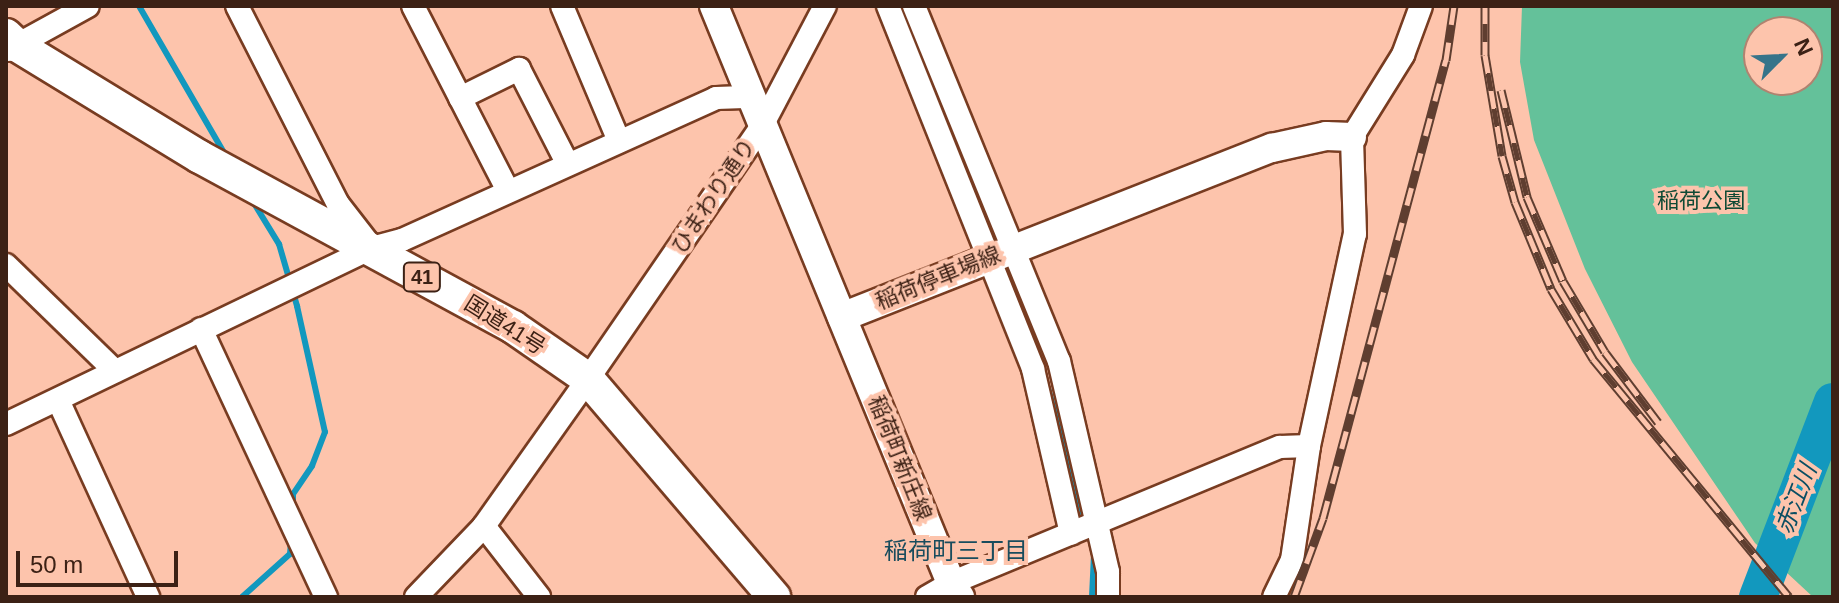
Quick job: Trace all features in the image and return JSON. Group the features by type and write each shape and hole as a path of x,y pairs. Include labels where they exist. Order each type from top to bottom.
{"highway":[{"name":"国道41号","path":"10,44 200,157 513,327 588,379 774,597"}],"main road":[{"path":"714,6 842,317"},
{"name":"稲荷停車場線","path":"842,317 1272,148 1326,136 1352,137"},
{"name":"稲荷町新庄線","path":"842,317 946,592"}],"street":[{"path":"10,44 88,6"},
{"path":"237,6 338,204 372,248"},
{"path":"413,6 508,191"},
{"path":"562,6 619,141"},
{"name":"ひまわり通り","path":"416,597 484,526 588,379 763,124 825,6"},
{"path":"888,6 999,253 1059,361 1108,572 1108,597"},
{"path":"914,6 999,253 1033,369 1071,534"},
{"path":"1274,597 1292,560 1309,446 1355,234 1352,137 1403,55 1421,6"},
{"path":"460,98 519,69 567,163"},
{"path":"6,424 372,248 402,240 716,98 752,97"},
{"path":"6,265 115,371"},
{"path":"201,329 326,597"},
{"path":"58,400 148,597"},
{"path":"946,592 1071,534 1280,447 1309,446"},
{"path":"484,526 539,597"}],"green space":[{"name":"稲荷公園","path":"1522,6 1833,6 1833,597 1813,597 1755,543 1632,362 1585,269 1534,140 1520,62"}],"waterway":[{"path":"139,6 226,156"},
{"path":"972,187 997,246"},
{"path":"252,200 279,244 297,306 325,432 312,466 293,494 293,508"},
{"path":"1003,260 1017,299"},
{"path":"1048,388 1086,524"},
{"name":"赤江川","path":"1758,597 1833,402"},
{"path":"242,597 290,554 291,543"},
{"path":"1092,597 1094,554"}],"railway":[{"path":"1294,597 1323,518 1446,60 1454,6"},
{"path":"1485,6 1485,55 1502,156 1515,202 1551,289 1593,359 1789,597"},
{"path":"1501,90 1527,197 1563,281 1605,352 1658,422"}],"district":[{"name":"稲荷町三丁目","path":"956,551"}]}
